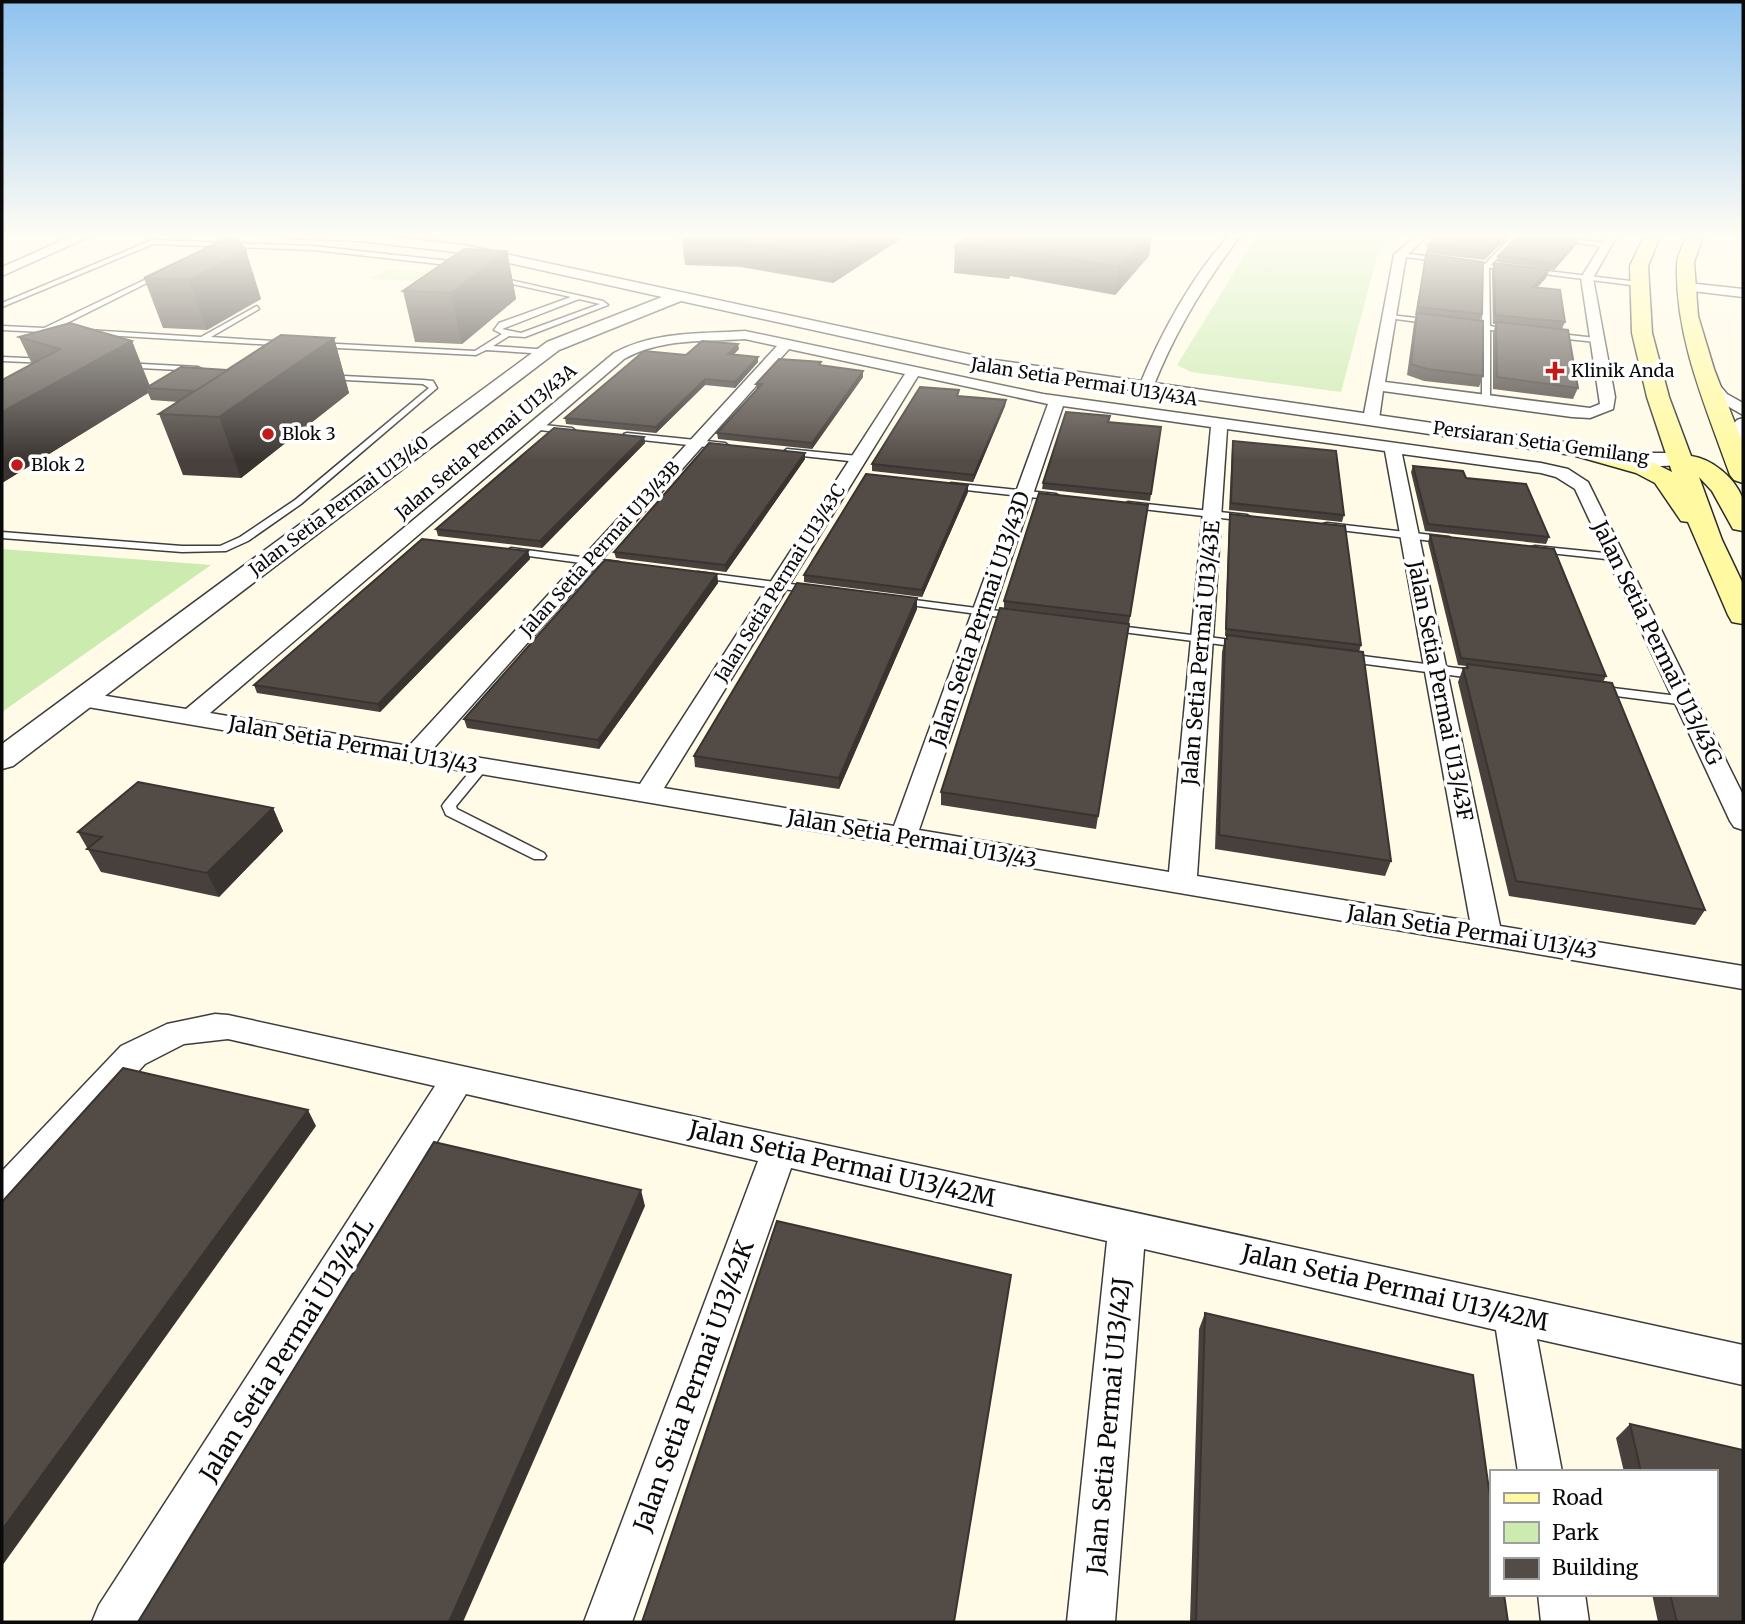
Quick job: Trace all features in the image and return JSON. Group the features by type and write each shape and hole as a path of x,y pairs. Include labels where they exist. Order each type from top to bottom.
{"main road":[{"path":"1641,310 1642,333 1658,397 1708,540 1743,615"},
{"path":"1688,310 1704,374 1742,473"},
{"path":"1680,458 1701,456 1710,449 1695,399 1704,374"},
{"path":"1586,444 1651,436 1656,430 1658,397"},
{"path":"1586,444 1664,478 1708,540"},
{"path":"1680,458 1712,473 1721,483 1743,523"}],"street":[{"name":"Jalan Setia Permai U13/40","path":"2,759 546,352 582,334 645,310"},
{"name":"Persiaran Setia Gemilang","path":"776,310 1147,381 1586,444 1651,460 1680,458"},
{"path":"1147,381 1188,310"},
{"path":"1373,413 1391,310"},
{"path":"1378,386 1572,412 1602,410 1608,406 1592,310"},
{"name":"Jalan Setia Permai U13/43A","path":"191,717 409,538 619,356 640,344 662,340 734,334 1057,401 1562,473"},
{"name":"Jalan Setia Permai U13/43B","path":"414,755 786,344"},
{"name":"Jalan Setia Permai U13/43C","path":"647,794 779,585 856,470 913,372"},
{"path":"1704,374 1722,397 1743,411"},
{"name":"Jalan Setia Permai U13/43D","path":"904,837 1057,401"},
{"name":"Jalan Setia Permai U13/43E","path":"1182,884 1219,423"},
{"path":"1742,473 1738,428 1743,423"},
{"name":"Jalan Setia Permai U13/43F","path":"1392,447 1487,935"},
{"name":"Jalan Setia Permai U13/43G","path":"1562,473 1582,486 1743,821"},
{"name":"Jalan Setia Permai U13/43","path":"82,699 1743,978"},
{"name":"Jalan Setia Permai U13/42M","path":"2,1196 133,1055 158,1040 185,1030 207,1026 228,1027 1127,1230 1335,1273 1743,1365"},
{"name":"Jalan Setia Permai U13/42L","path":"116,1622 458,1078"},
{"name":"Jalan Setia Permai U13/42K","path":"608,1622 780,1150"},
{"name":"Jalan Setia Permai U13/42J","path":"1091,1622 1127,1230"},
{"path":"1513,1315 1540,1470"},
{"path":"1561,1596 1565,1622"}],"lane":[{"path":"44,330 87,310"},
{"path":"203,339 256,310"},
{"path":"547,310 502,326 498,330 522,335 589,310"},
{"path":"1486,310 1486,400"},
{"path":"1390,317 1445,323"},
{"path":"1458,324 1527,332"},
{"path":"2,328 71,332"},
{"path":"84,332 298,344"},
{"path":"479,351 508,334"},
{"path":"1541,334 1596,340"},
{"path":"311,345 546,352"},
{"path":"2,359 56,362"},
{"path":"110,365 205,370"},
{"path":"2,535 182,549 222,548 244,539 298,502 433,388 430,383 313,376"},
{"path":"535,427 589,432"},
{"path":"616,435 737,447"},
{"path":"777,451 856,470"},
{"path":"943,485 1065,498"},
{"path":"1118,504 1265,520"},
{"path":"1317,525 1464,541"},
{"path":"1519,547 1615,558"},
{"path":"496,549 630,566"},
{"path":"684,573 820,591"},
{"path":"888,599 1024,617"},
{"path":"1093,625 1257,646"},
{"path":"1339,657 1488,676"},
{"path":"1581,688 1686,701"},
{"path":"482,766 455,797 449,806 451,812 539,856"}],"green space":[{"path":"1211,310 1363,310 1341,392 1191,372 1177,365"},
{"path":"2,549 211,565 2,712"}],"building":[{"path":"1443,310 1482,310 1482,314"},
{"path":"1495,310 1563,310 1565,322 1495,315"},
{"path":"1417,313 1483,321 1483,376 1427,369 1411,364"},
{"path":"1496,322 1568,330 1578,388 1497,377"},
{"path":"70,323 132,341 2,412 2,380 60,349 19,337"},
{"path":"281,335 334,338 219,417 159,414"},
{"path":"702,341 738,344 728,354 758,357 735,382 705,379 656,427 565,418 644,351 686,355"},
{"path":"779,359 821,362 819,365 863,371 812,443 717,433 762,384 756,384"},
{"path":"181,367 228,370 195,391 146,388"},
{"path":"920,387 959,390 957,396 1006,400 974,475 872,464"},
{"path":"1066,412 1110,416 1108,422 1161,427 1151,494 1043,483"},
{"path":"554,428 644,437 540,541 436,529"},
{"path":"1233,441 1336,451 1344,515 1231,503"},
{"path":"709,443 805,453 725,565 614,552"},
{"path":"1413,466 1463,471 1466,478 1526,484 1549,537 1428,524"},
{"path":"866,474 968,485 922,590 804,575"},
{"path":"1039,493 1148,505 1130,616 1004,601"},
{"path":"1230,514 1345,526 1361,645 1226,629"},
{"path":"1430,535 1554,549 1606,676 1461,658"},
{"path":"422,539 528,551 378,704 254,685"},
{"path":"605,560 717,574 598,740 464,719 602,563"},
{"path":"797,583 917,598 839,778 694,756"},
{"path":"1000,608 1129,624 1098,816 941,792"},
{"path":"1227,635 1363,652 1391,861 1219,835"},
{"path":"1467,664 1612,683 1705,910 1516,881 1463,668 1468,668"},
{"path":"138,782 273,808 207,873 87,849 102,837 78,832"},
{"path":"123,1068 308,1110 2,1530 2,1202"},
{"path":"434,1142 641,1190 449,1622 138,1622"},
{"path":"777,1221 1011,1275 954,1622 642,1622"},
{"path":"1205,1313 1473,1375 1490,1497 1490,1596 1504,1596 1508,1622 1196,1622"},
{"path":"1630,1424 1743,1450 1743,1622 1677,1622 1670,1596 1717,1596 1717,1470 1641,1470"}],"place":[{"name":"Klinik Anda","path":"1555,371"},
{"name":"Blok 3","path":"268,434"},
{"name":"Blok 2","path":"17,465"}]}
